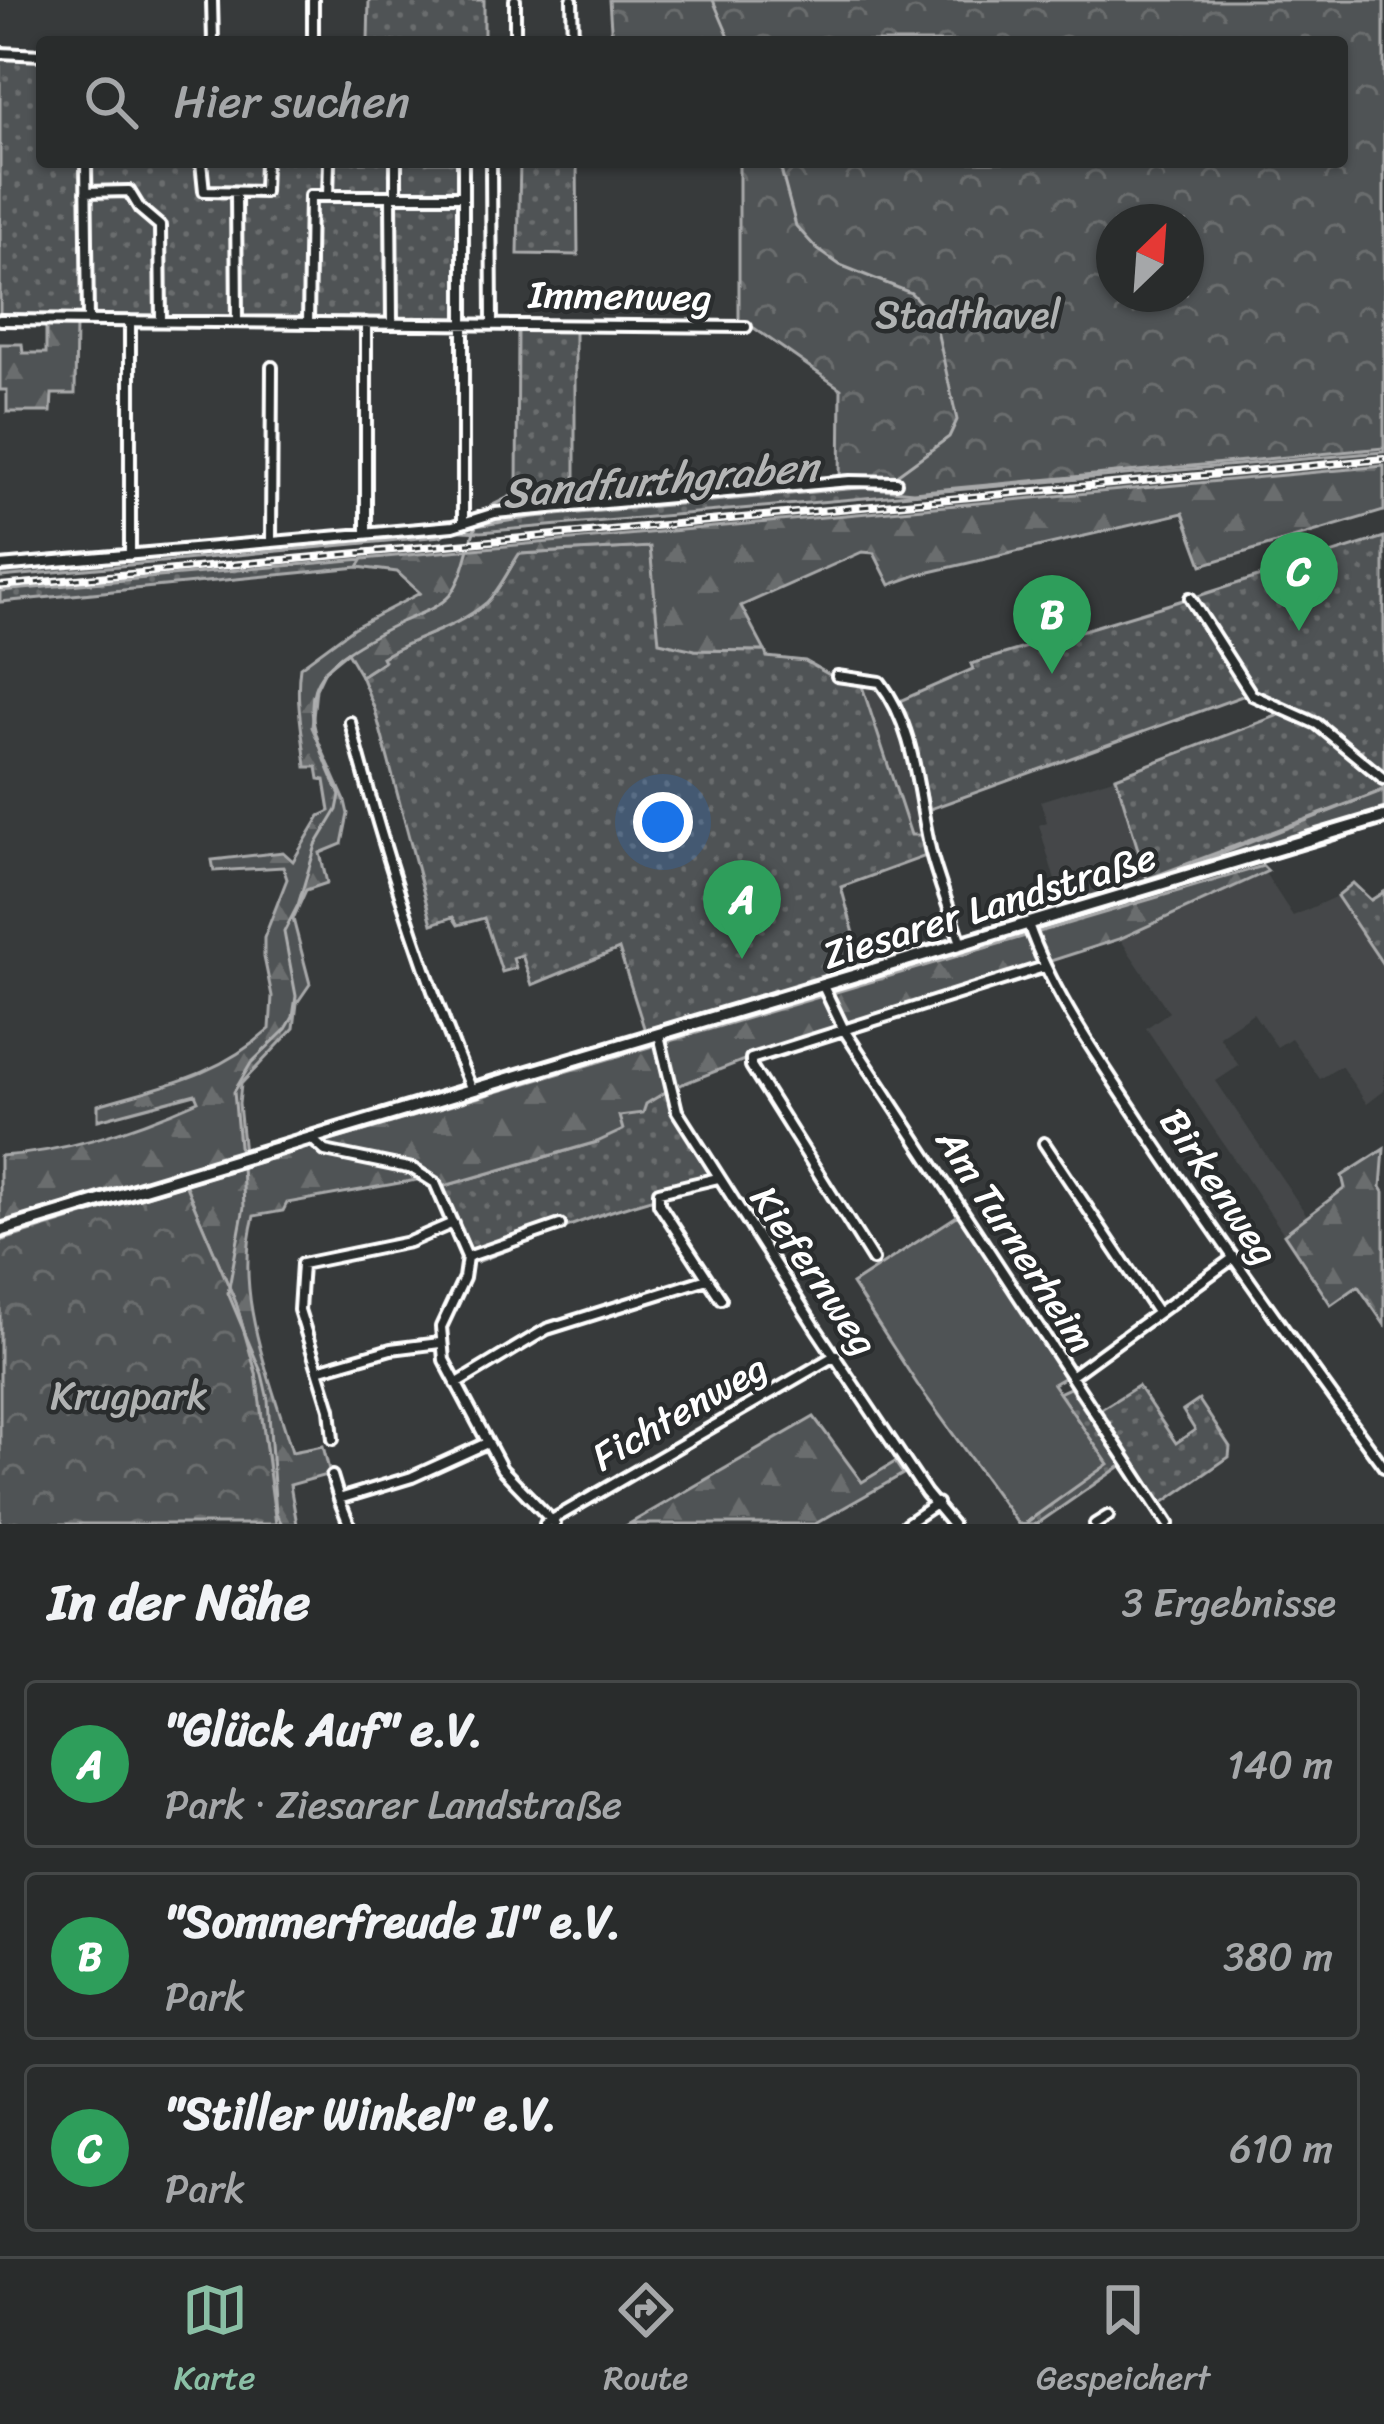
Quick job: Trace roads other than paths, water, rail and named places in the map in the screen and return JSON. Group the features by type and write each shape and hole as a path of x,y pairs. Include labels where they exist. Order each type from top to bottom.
{"main road":[{"name":"Ziesarer Landstraße","path":"0,1232 1384,817"}],"street":[{"path":"212,0 213,36"},
{"path":"313,0 314,36"},
{"path":"515,0 515,36"},
{"path":"572,0 574,36"},
{"path":"0,52 36,55"},
{"path":"86,168 88,320"},
{"path":"202,168 204,191 236,194 264,192 265,168"},
{"path":"328,195 329,168"},
{"path":"392,323 396,168"},
{"path":"463,168 464,522"},
{"name":"Immenweg","path":"491,168 492,324"},
{"path":"86,192 129,191 140,209 160,226 161,321"},
{"path":"236,194 237,322"},
{"path":"308,323 310,196 463,196"},
{"name":"Immenweg","path":"0,320 746,327"},
{"path":"130,320 130,555"},
{"path":"366,323 366,533"},
{"path":"271,542 272,367"},
{"path":"0,566 454,526 495,513 896,482"},
{"path":"1190,598 1252,695 1317,724 1384,779"},
{"path":"837,676 880,682 892,701 911,753 931,850 962,944"},
{"path":"350,722 387,862 435,1003 472,1091"},
{"name":"Birkenweg","path":"1028,925 1044,967 1232,1259 1384,1467"},
{"name":"Ziesarer Landstraße","path":"873,1261 751,1066 751,1059 1044,967"},
{"name":"Am Turnerheim","path":"823,986 844,1030 1168,1524"},
{"name":"Kiefernweg","path":"659,1035 673,1100 718,1178 926,1493 952,1524"},
{"path":"313,1140 325,1151 426,1175 435,1183 467,1257 466,1274 443,1319 440,1342 456,1384 507,1478 551,1523"},
{"path":"1044,1143 1157,1312"},
{"path":"718,1178 659,1192 659,1204 721,1299"},
{"path":"334,1439 330,1408 299,1310 302,1264 409,1242 453,1222"},
{"path":"467,1257 560,1225"},
{"path":"1070,1376 1232,1259"},
{"path":"456,1384 547,1329 707,1279"},
{"path":"318,1370 391,1349 440,1342"},
{"name":"Fichtenweg","path":"551,1523 836,1355"},
{"path":"339,1499 412,1477 487,1443"},
{"path":"332,1476 349,1524"},
{"path":"906,1524 938,1503"},
{"path":"1095,1524 1108,1516"}],"waterway":[{"name":"Sandfurthgraben","path":"713,0 728,36"},
{"name":"Sandfurthgraben","path":"781,168 796,226 817,249 840,265 911,293 934,317 957,420 949,437 894,477"},
{"name":"Sandfurthgraben","path":"240,1156 234,1092 251,1063 293,1017 296,996 284,932 340,795 312,709 324,672 367,640 445,600 459,579 476,526 881,486"},
{"name":"Sandfurthgraben","path":"242,1165 244,1207 228,1293 262,1374 276,1514 282,1524"}],"railway":[{"path":"0,586 1384,459"}],"place":[{"name":"\"Stiller Winkel\" e.V.","path":"1299,631"},
{"name":"\"Sommerfreude II\" e.V.","path":"1052,674"},
{"name":"\"Glück Auf\" e.V.","path":"742,959"}],"park label":[{"name":"Stadthavel","path":"968,314"},
{"name":"Krugpark","path":"129,1395"}]}
